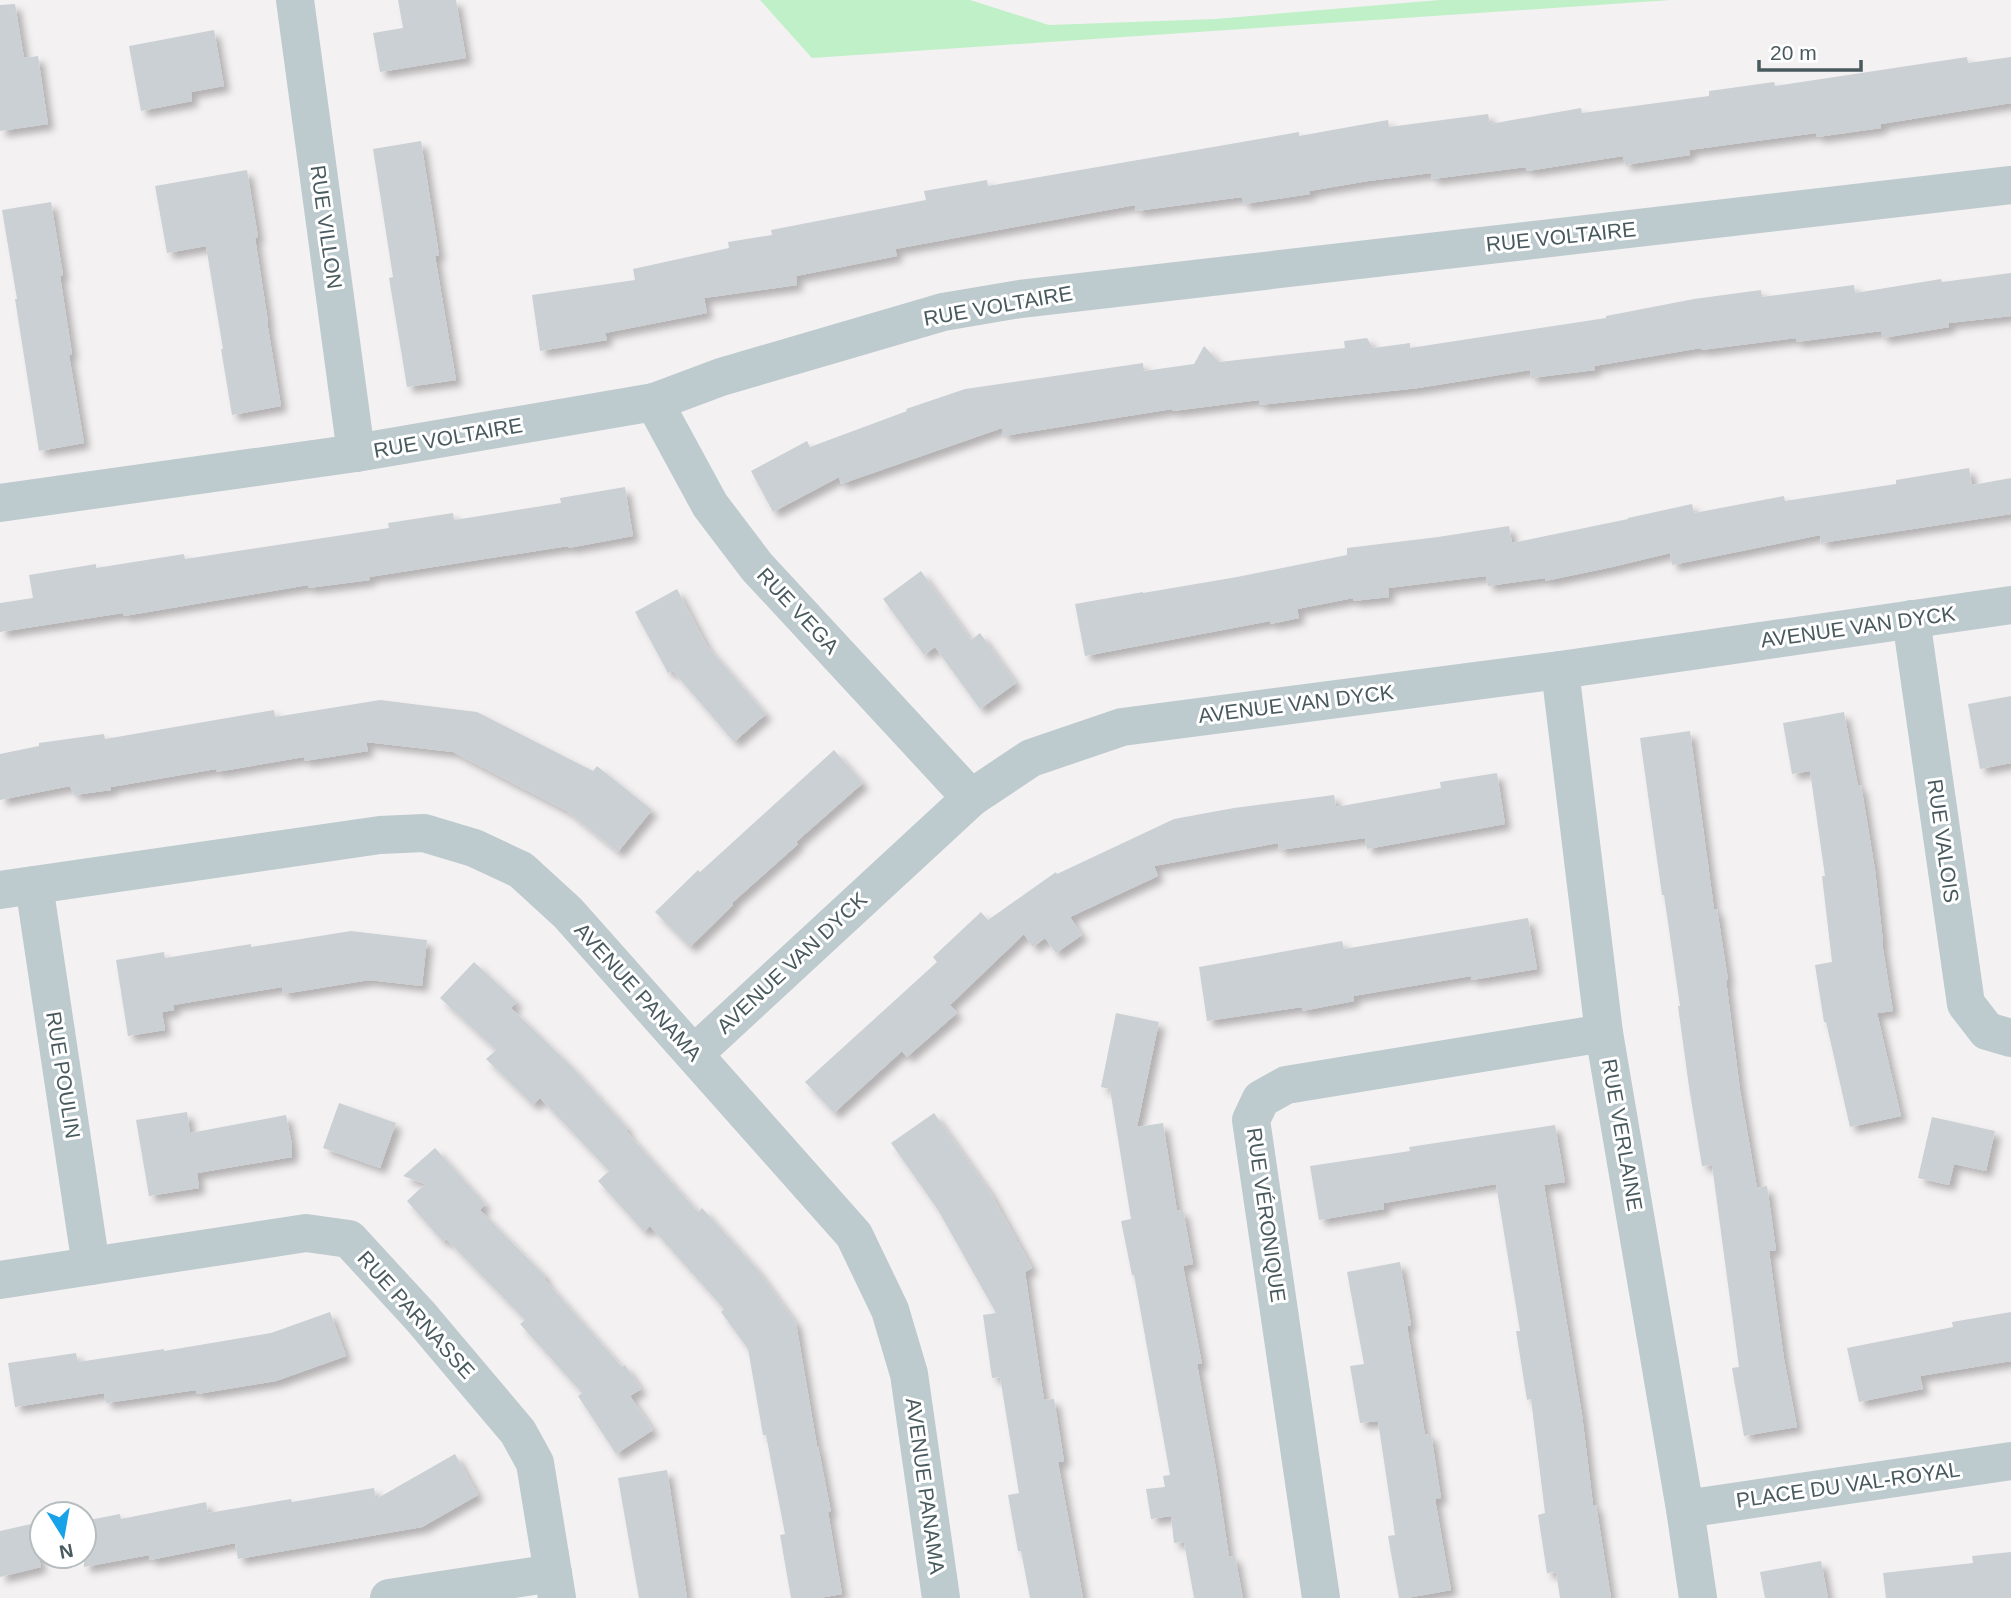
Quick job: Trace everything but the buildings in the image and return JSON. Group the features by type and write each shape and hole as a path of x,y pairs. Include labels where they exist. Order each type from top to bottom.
{"street":[{"name":"RUE VILLON","path":"295,0 356,453"},
{"name":"RUE VOLTAIRE","path":"0,503 356,453 654,402 721,377 943,312 1020,299 2011,185"},
{"name":"RUE VEGA","path":"654,402 710,505 757,567 971,798"},
{"name":"AVENUE VAN DYCK","path":"694,1054 971,798 1031,758 1122,727 1560,670 2011,605"},
{"name":"RUE VALOIS","path":"1911,620 1966,1004 1987,1031 2011,1038"},
{"name":"RUE VERLAINE","path":"1560,670 1604,1033 1698,1598"},
{"name":"AVENUE PANAMA","path":"17,888 332,841 424,833 474,848 521,870 568,913 854,1235 890,1310 909,1374 941,1598"},
{"name":"RUE POULIN","path":"17,888 91,1266"},
{"name":"RUE VÉRONIQUE","path":"1321,1598 1251,1119 1261,1099 1286,1085 1604,1033"},
{"name":"RUE PARNASSE","path":"0,1280 306,1233 349,1240 420,1316 518,1432 535,1463 555,1585"},
{"name":"PLACE DU VAL-ROYAL","path":"1685,1509 2011,1461"},
{"path":"389,1598 555,1585"}],"green space":[{"path":"760,0 970,0 1049,25 1215,19 1440,0 1671,0 812,58"}]}
